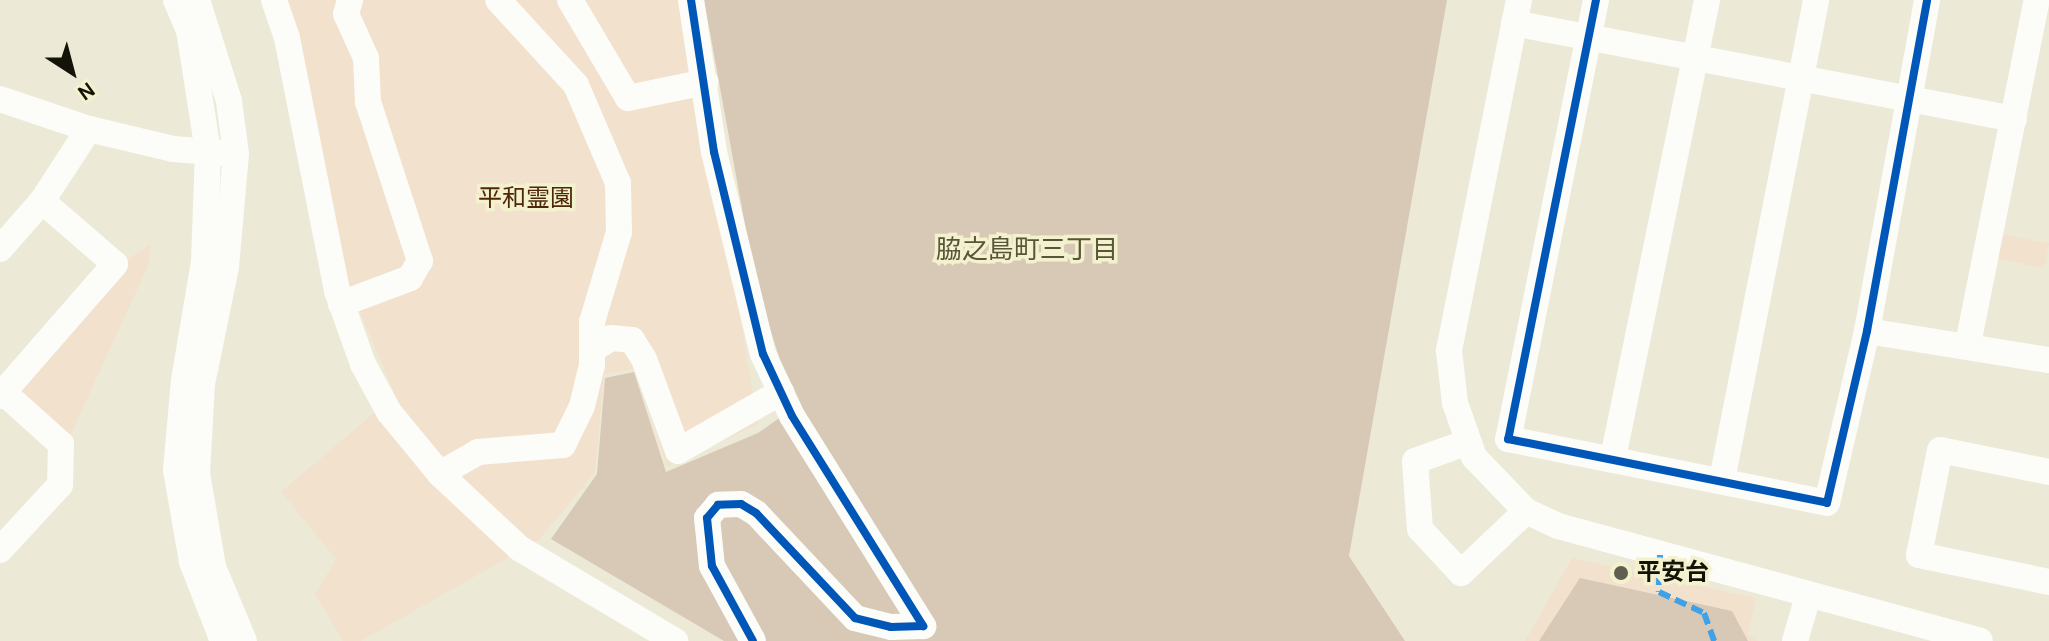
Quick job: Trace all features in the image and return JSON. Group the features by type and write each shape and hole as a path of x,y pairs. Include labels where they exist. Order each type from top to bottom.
{"street":[{"path":"176,0 189,30 208,152 204,262 184,380 176,470 192,562 223,641"},
{"path":"197,0 229,101 236,154 226,267 202,384 197,473 213,567 244,641"},
{"path":"274,0 287,38 341,304 363,364 389,412 440,474 519,548 675,641"},
{"path":"341,304 410,278 420,261 368,102 366,58 346,14 350,0"},
{"path":"440,474 478,452 563,445 582,406 601,278 619,232 618,183 576,85 498,0"},
{"path":"570,0 628,98 705,82"},
{"path":"691,0 739,269 763,354 781,392 923,626 891,627 855,618 756,513 741,504 718,505 707,518 712,566 753,641"},
{"path":"1596,0 1508,439 1827,503 1867,331 1927,0"},
{"path":"1613,458 1707,0"},
{"path":"1722,480 1816,0"},
{"path":"1968,344 2037,0"},
{"path":"1966,639 1588,536 1526,511 1465,443 1449,351 1517,11 1590,36 2014,119"},
{"path":"0,99 89,129 173,149 236,154"},
{"path":"0,249 42,201 89,129"},
{"path":"0,550 60,485 61,444 2,394 115,264 42,201"},
{"path":"1867,331 1968,344 2049,360"},
{"path":"592,350 611,338 632,340 644,359 678,451 781,392"},
{"path":"1465,443 1415,461 1420,529 1461,573 1526,511"},
{"path":"2049,472 1940,450 1919,555 2049,582"},
{"path":"1795,641 1808,596"}],"green space":[{"name":"平和霊園","path":"286,0 681,0 699,69 758,424 667,467 637,369 604,374 595,472 539,540 361,641 343,641 315,594 336,559 281,492 395,395 348,284"},
{"path":"2001,234 2049,243 2044,268 1996,259"},
{"path":"151,244 148,266 69,438 21,398 19,383 128,259"},
{"path":"1572,558 1756,598 1748,634 1758,641 1525,641"}],"shaded area":[{"path":"704,0 1447,0 1349,556 1405,641 724,641 551,539 597,474 605,378 634,372 666,472 758,433 795,407 756,285"},
{"path":"1580,578 1732,611 1748,641 1539,641"}],"marked path":[{"path":"1660,555 1659,592 1704,613 1714,641"}],"cycle path":[{"path":"691,0 714,152 763,354 792,416 923,626 891,627 855,618 756,513 741,504 718,505 707,518 712,566 753,641"},
{"path":"1596,0 1508,439 1827,503 1867,331 1927,0"}],"place":[{"name":"平安台","path":"1621,573"}],"district":[{"name":"脇之島町三丁目","path":"1027,250"}]}
